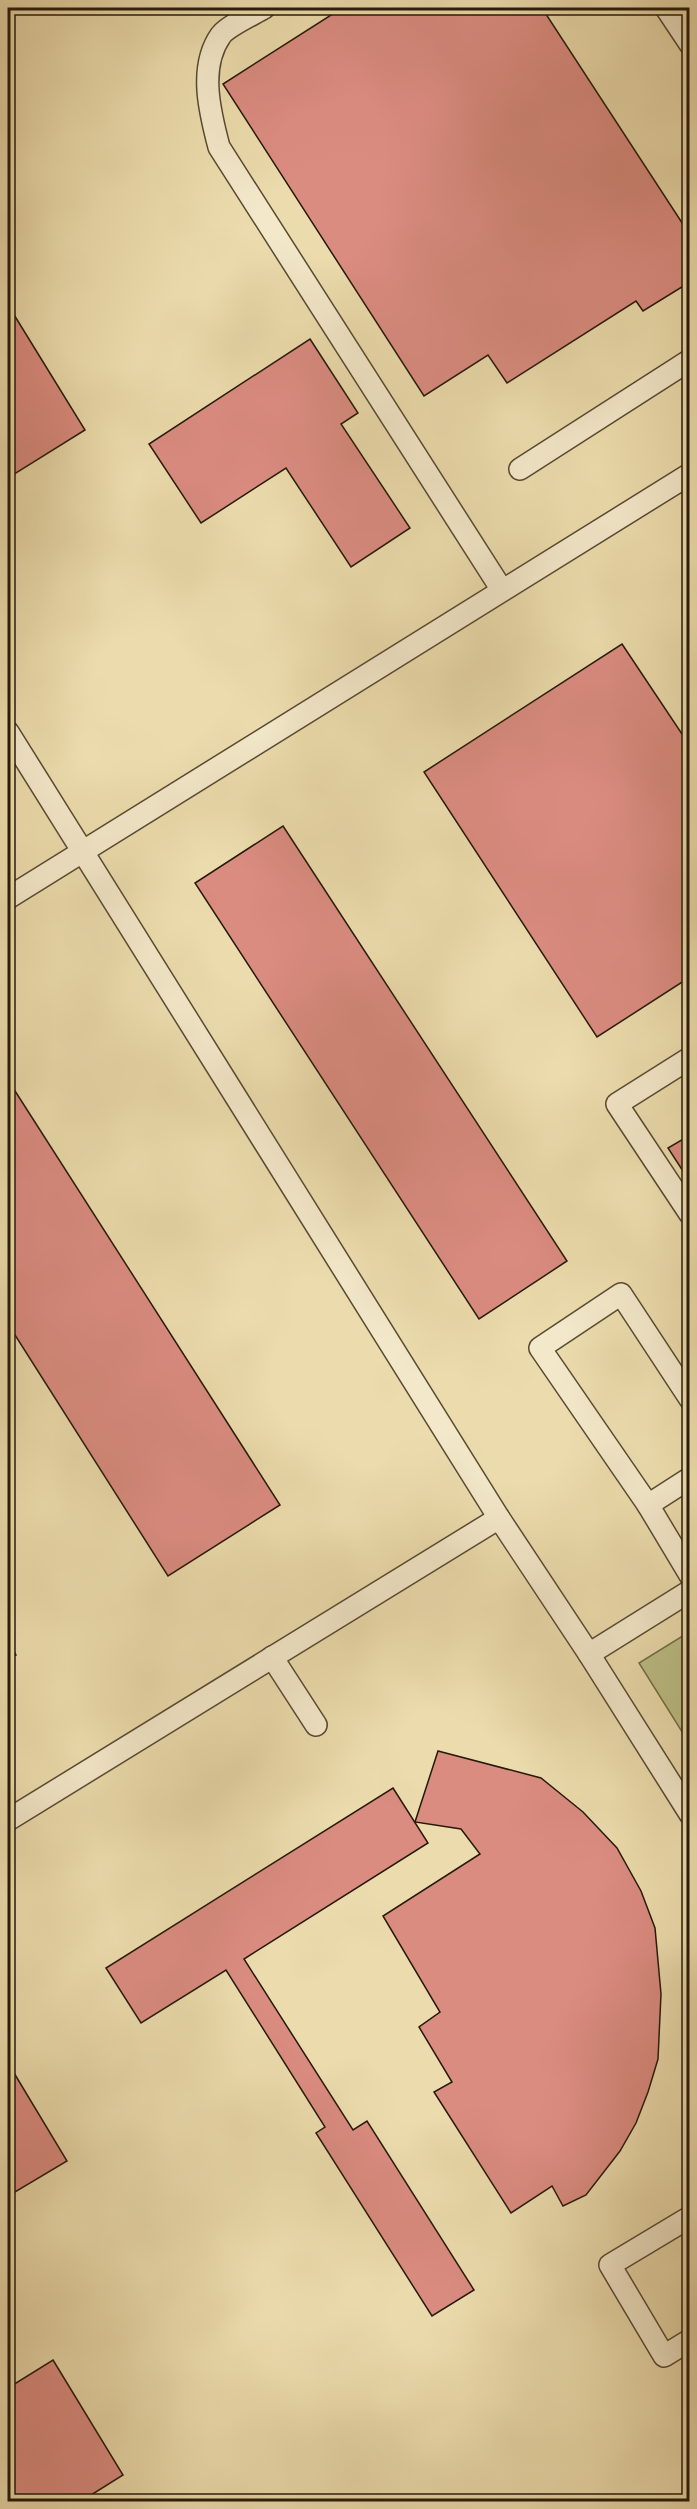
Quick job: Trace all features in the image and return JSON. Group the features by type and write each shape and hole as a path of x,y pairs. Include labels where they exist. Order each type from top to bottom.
{"lane":[{"path":"264,8 222,34 210,64 208,104 219,147 502,590"},
{"path":"666,8 690,44"},
{"path":"520,469 690,360"},
{"path":"8,898 690,474"},
{"path":"8,732 499,1518 589,1654 690,1814"},
{"path":"690,1058 617,1104 690,1214"},
{"path":"690,1399 621,1294 540,1348 648,1505 690,1575"},
{"path":"648,1505 690,1478"},
{"path":"8,1820 499,1518"},
{"path":"589,1654 690,1591"},
{"path":"273,1656 316,1725"},
{"path":"690,2217 610,2265 664,2356 690,2340"}],"green space":[{"path":"689,1632 689,1743 639,1663"}],"building":[{"path":"342,8 542,8 690,235 690,282 643,311 636,301 507,383 488,355 424,396 223,84"},
{"path":"8,305 85,430 8,478"},
{"path":"310,339 358,413 341,424 410,528 351,567 286,468 201,523 149,444"},
{"path":"622,644 690,746 690,977 597,1037 424,772"},
{"path":"283,826 567,1261 479,1319 195,883"},
{"path":"8,1080 280,1505 168,1576 8,1324"},
{"path":"690,1135 690,1182 668,1148"},
{"path":"8,1641 16,1655 8,1660"},
{"path":"438,1751 541,1778 583,1812 617,1848 641,1891 655,1928 661,1994 658,2059 648,2092 636,2123 620,2151 586,2195 563,2206 552,2186 511,2213 434,2092 452,2082 419,2027 440,2012 383,1916 480,1854 461,1829 415,1822"},
{"path":"393,1788 428,1843 244,1959 353,2130 367,2121 474,2290 432,2316 316,2133 325,2127 226,1970 141,2023 106,1968"},
{"path":"8,2063 67,2161 15,2192 8,2180"},
{"path":"53,2360 123,2475 80,2502 8,2502 8,2388"}]}
